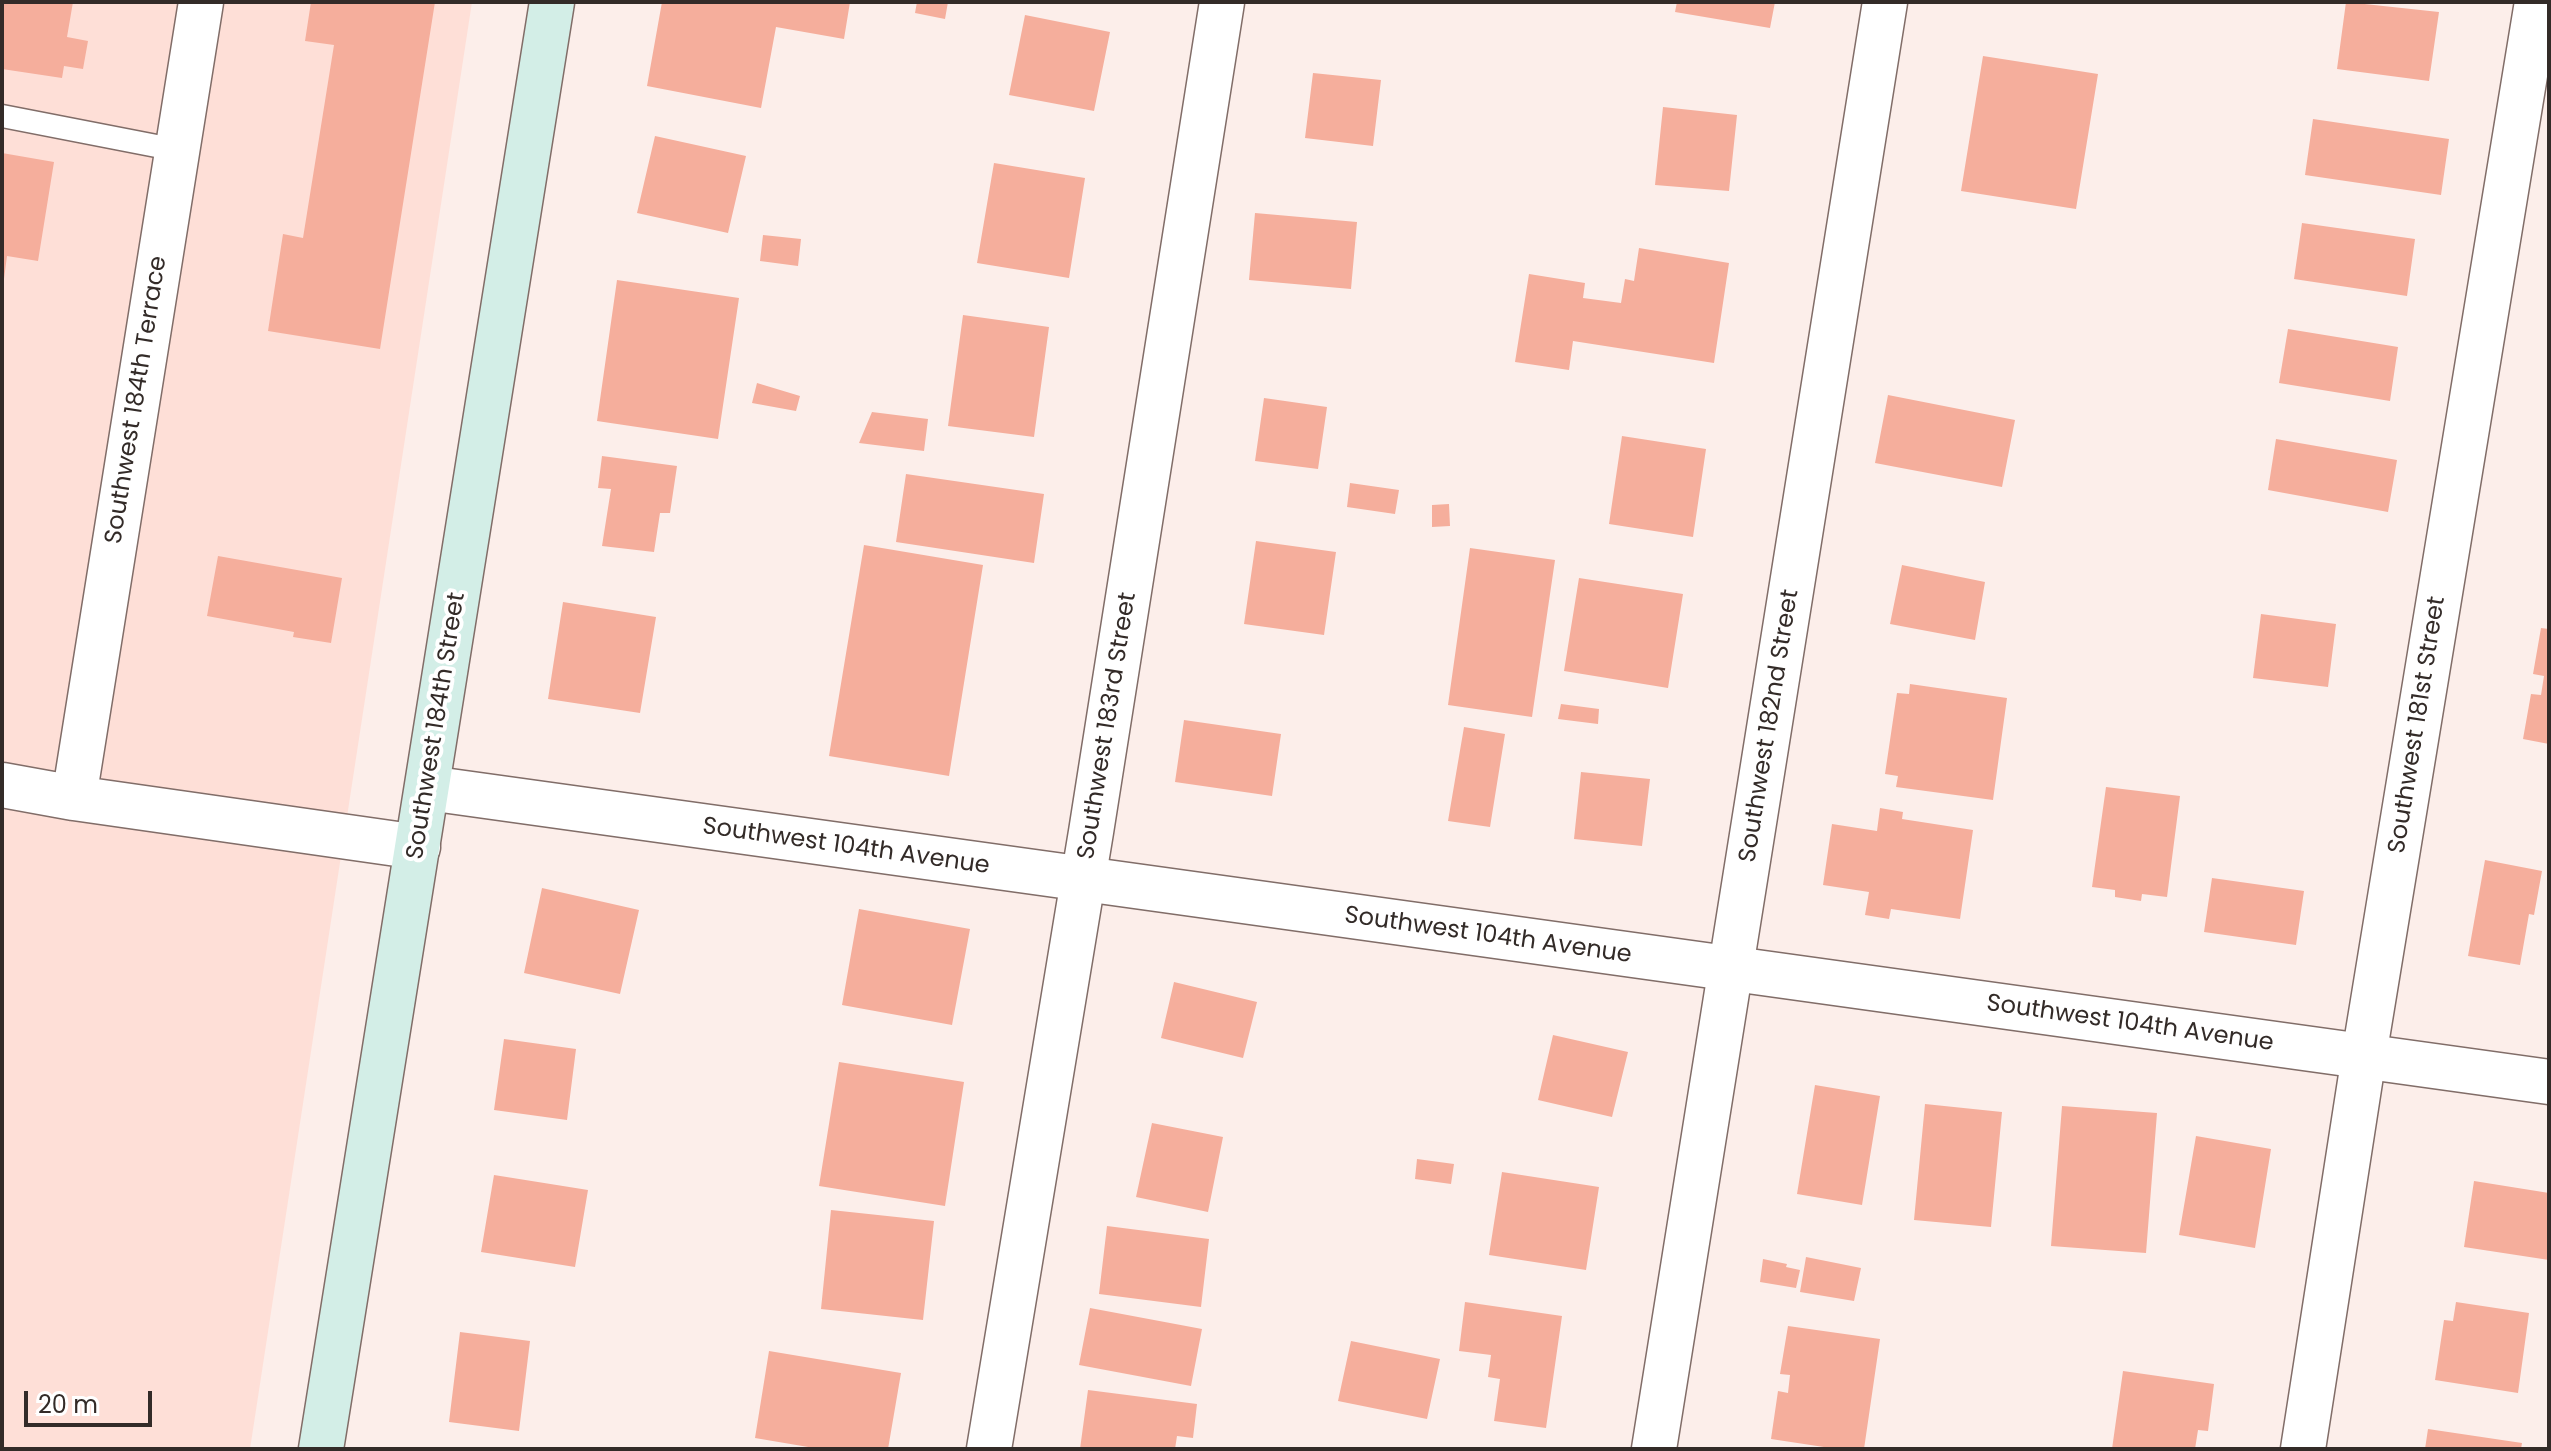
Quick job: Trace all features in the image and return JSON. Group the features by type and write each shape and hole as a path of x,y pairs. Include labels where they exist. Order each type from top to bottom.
{"main road":[{"name":"Southwest 184th Street","path":"321,1449 552,2"}],"street":[{"name":"Southwest 184th Terrace","path":"74,798 201,2"},
{"name":"Southwest 183rd Street","path":"989,1449 1222,2"},
{"name":"Southwest 182nd Street","path":"1654,1449 1885,2"},
{"name":"Southwest 181st Street","path":"2303,1449 2364,1056 2537,2"},
{"path":"2,785 418,847"},
{"name":"Southwest 104th Avenue","path":"428,788 2549,1082"}],"lane":[{"path":"2,116 177,150"}],"shaded area":[{"path":"2,2 472,2 250,1449 2,1449"}],"building":[{"path":"2,2 73,2 67,37 88,41 83,69 64,66 62,78 2,69"},
{"path":"311,2 435,2 380,349 268,331 283,234 303,238 334,45 305,41"},
{"path":"662,2 850,2 844,39 776,27 761,108 647,86"},
{"path":"917,2 948,2 945,19 915,13"},
{"path":"1677,2 1775,2 1770,28 1675,12"},
{"path":"2346,2 2439,12 2429,81 2337,69"},
{"path":"1025,15 1110,32 1094,111 1009,95"},
{"path":"1983,56 2098,74 2076,209 1961,191"},
{"path":"1313,73 1381,80 1373,146 1305,138"},
{"path":"1663,107 1737,115 1729,191 1655,185"},
{"path":"2313,119 2449,139 2441,195 2305,175"},
{"path":"655,136 746,156 728,233 637,213"},
{"path":"2,153 54,162 38,261 7,256 4,279"},
{"path":"994,163 1085,178 1069,278 977,263"},
{"path":"1255,213 1357,222 1351,289 1249,280"},
{"path":"2302,223 2415,239 2407,296 2294,279"},
{"path":"763,235 801,239 798,266 760,261"},
{"path":"1639,248 1729,263 1714,363 1573,341 1569,370 1515,362 1529,274 1585,283 1583,298 1621,303 1625,279 1634,281"},
{"path":"617,280 739,298 718,439 597,421"},
{"path":"963,315 1049,327 1034,437 948,426"},
{"path":"2288,329 2398,347 2390,401 2279,383"},
{"path":"757,383 800,396 796,411 752,403"},
{"path":"1888,395 2015,420 2002,487 1875,463"},
{"path":"1264,398 1327,407 1318,469 1255,461"},
{"path":"872,412 928,419 924,451 859,443"},
{"path":"1622,436 1706,449 1693,537 1609,524"},
{"path":"2276,439 2397,460 2388,512 2268,490"},
{"path":"602,456 677,466 670,513 660,513 654,552 602,546 611,489 598,488"},
{"path":"906,474 1044,494 1034,563 896,542"},
{"path":"1350,483 1399,490 1395,514 1347,507"},
{"path":"1449,504 1450,526 1432,527 1432,505"},
{"path":"1256,541 1336,552 1324,635 1244,624"},
{"path":"864,545 983,565 949,776 829,756"},
{"path":"1470,548 1555,560 1532,717 1448,705"},
{"path":"218,556 342,578 331,643 293,637 294,632 207,616"},
{"path":"1902,565 1985,582 1975,640 1890,624"},
{"path":"1579,578 1683,594 1668,688 1564,671"},
{"path":"563,602 656,617 640,713 548,699"},
{"path":"2261,614 2336,624 2328,687 2253,678"},
{"path":"2541,628 2549,629 2549,744 2523,739 2531,694 2541,695 2544,676 2533,674"},
{"path":"1910,684 2007,698 1993,800 1896,787 1898,776 1885,774 1897,693 1909,694"},
{"path":"1561,704 1599,709 1598,724 1558,719"},
{"path":"1184,720 1281,734 1272,796 1175,782"},
{"path":"1464,727 1505,734 1490,827 1448,821"},
{"path":"1581,772 1650,779 1642,846 1574,839"},
{"path":"2106,787 2180,796 2167,897 2142,894 2141,901 2115,897 2115,890 2092,887"},
{"path":"1880,808 1903,812 1902,819 1973,830 1960,919 1891,909 1889,919 1865,915 1869,892 1823,885 1832,824 1877,831"},
{"path":"2485,860 2542,871 2534,915 2529,914 2520,965 2468,956"},
{"path":"2212,878 2304,891 2296,945 2204,932"},
{"path":"542,888 639,910 620,994 524,973"},
{"path":"859,909 970,929 952,1025 842,1005"},
{"path":"1174,982 1257,1002 1243,1058 1161,1038"},
{"path":"1553,1035 1628,1052 1612,1117 1538,1100"},
{"path":"504,1039 576,1049 567,1120 494,1110"},
{"path":"839,1062 964,1082 945,1206 819,1186"},
{"path":"1815,1085 1880,1096 1862,1205 1797,1194"},
{"path":"1925,1104 2002,1112 1991,1227 1914,1220"},
{"path":"2062,1106 2157,1113 2146,1253 2051,1246"},
{"path":"1152,1123 1223,1137 1208,1212 1136,1197"},
{"path":"2196,1136 2271,1149 2255,1248 2179,1235"},
{"path":"1417,1159 1454,1164 1451,1184 1415,1179"},
{"path":"1502,1172 1599,1187 1586,1270 1489,1255"},
{"path":"494,1175 588,1190 575,1267 481,1252"},
{"path":"2474,1181 2549,1193 2549,1260 2464,1247"},
{"path":"831,1210 934,1221 923,1320 821,1309"},
{"path":"1107,1226 1209,1239 1201,1307 1099,1294"},
{"path":"1806,1257 1861,1268 1854,1301 1800,1292"},
{"path":"1763,1259 1800,1270 1796,1288 1760,1282"},
{"path":"1465,1302 1562,1316 1546,1428 1494,1421 1500,1379 1488,1377 1491,1355 1459,1351"},
{"path":"2456,1302 2529,1313 2518,1393 2435,1380 2444,1320 2453,1321"},
{"path":"1090,1308 1202,1329 1191,1386 1079,1365"},
{"path":"1788,1326 1880,1339 1864,1449 1837,1449 1771,1439 1778,1391 1788,1393 1790,1375 1780,1374"},
{"path":"460,1332 530,1341 519,1431 449,1422"},
{"path":"1351,1341 1440,1359 1427,1419 1338,1401"},
{"path":"769,1351 901,1373 888,1449 820,1449 755,1438"},
{"path":"2123,1371 2214,1384 2208,1431 2198,1430 2195,1449 2112,1449"},
{"path":"1088,1390 1197,1404 1193,1438 1177,1436 1175,1449 1080,1449"},
{"path":"2428,1429 2522,1443 2521,1449 2425,1449"}]}
